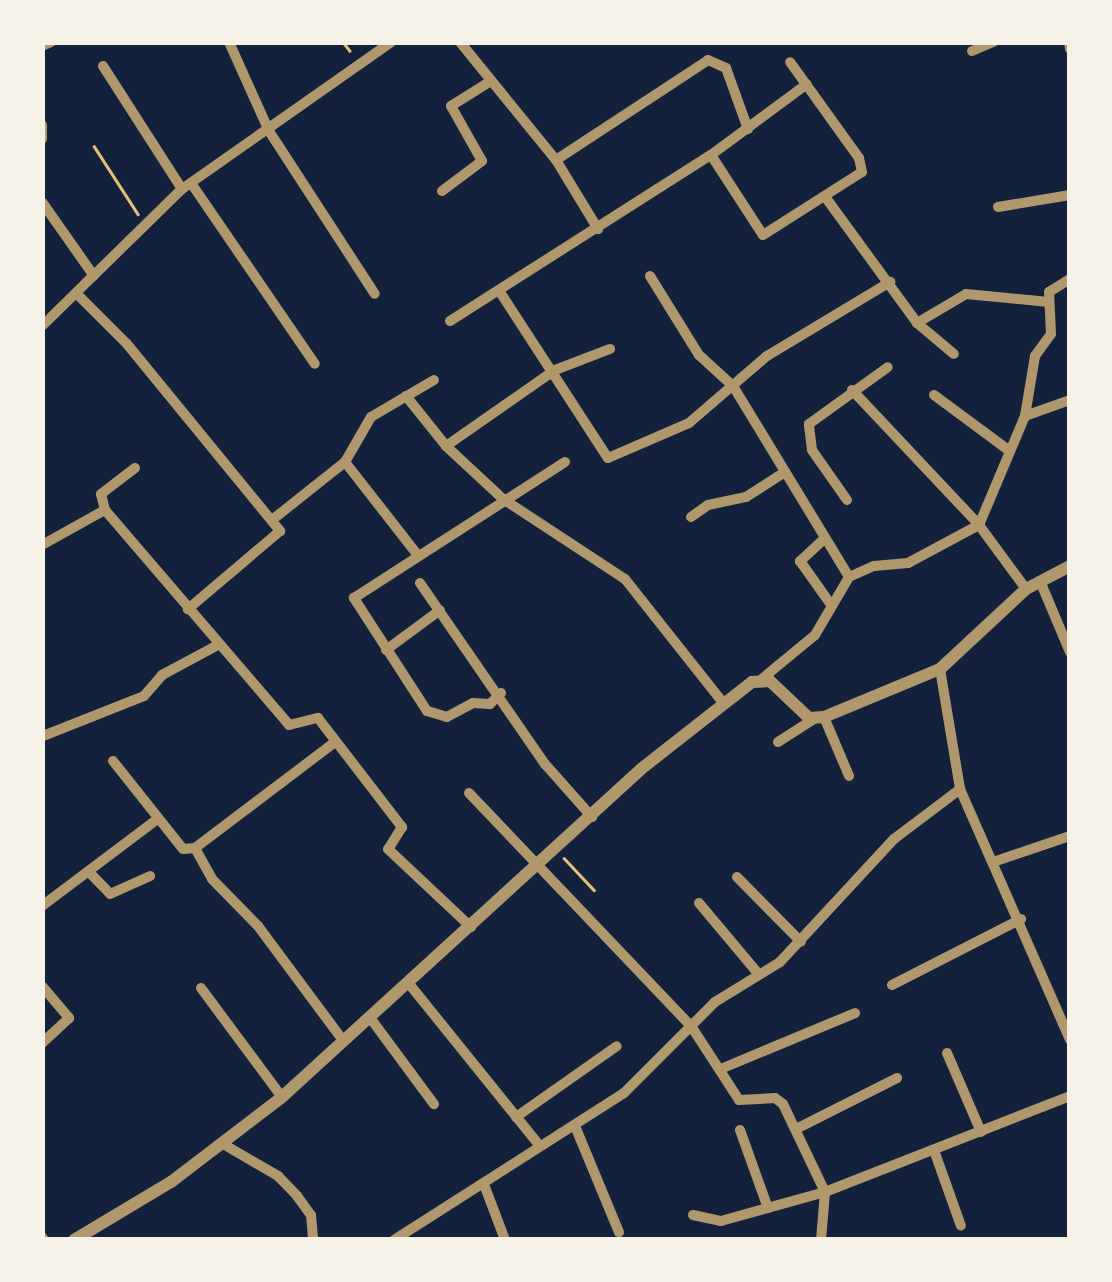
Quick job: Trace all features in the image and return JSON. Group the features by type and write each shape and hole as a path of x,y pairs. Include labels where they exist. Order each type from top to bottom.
{"street":[{"path":"42,46 51,42"},
{"path":"229,42 269,131 375,294"},
{"path":"42,326 186,186 390,42"},
{"path":"460,42 529,123 598,229"},
{"path":"972,51 992,42"},
{"path":"556,160 708,60 726,68 748,129"},
{"path":"711,155 762,235 826,198 864,168 790,62"},
{"path":"103,66 315,364"},
{"path":"442,190 482,161 451,106 491,81"},
{"path":"450,321 711,155 807,84"},
{"path":"42,125 42,139"},
{"path":"998,207 1070,195"},
{"path":"826,198 916,323 954,354"},
{"path":"42,202 94,276"},
{"path":"650,276 699,355 733,386 782,474 849,577"},
{"path":"74,1240 223,1144 282,1096 410,985 592,817 724,704 816,635 849,577 874,566 908,563 979,524 1007,449 1026,416 1032,367 1053,323 1049,302 1052,288 1070,279"},
{"path":"500,292 555,370 608,458 689,423 767,356 890,282"},
{"path":"916,323 966,294 1049,302"},
{"path":"78,295 128,344 280,531 188,608"},
{"path":"446,446 555,370 610,349"},
{"path":"847,500 808,433 813,417 888,367"},
{"path":"272,520 345,462 371,418 434,380"},
{"path":"852,390 979,524 1026,589"},
{"path":"934,395 1007,449"},
{"path":"406,396 446,446 503,499 625,579 724,704"},
{"path":"1026,416 1070,400"},
{"path":"345,462 416,553"},
{"path":"502,693 490,704 473,702 438,717 386,650 354,598 416,553 565,462"},
{"path":"135,468 101,494 105,510 216,646 289,725 318,718 402,827 388,849 471,928"},
{"path":"691,517 708,505 746,497 782,474"},
{"path":"42,545 105,510"},
{"path":"824,539 800,561 832,606"},
{"path":"778,742 819,718 940,669 1026,589 1070,566"},
{"path":"1040,581 1070,652"},
{"path":"420,583 502,693 546,764 592,817"},
{"path":"386,650 440,610"},
{"path":"43,736 144,696 162,675 216,646"},
{"path":"940,669 960,789 996,861 1070,1040"},
{"path":"763,678 819,718 849,776"},
{"path":"113,761 156,820 183,849 195,848 335,742"},
{"path":"394,1240 485,1186 539,1146 624,1093 691,1026 802,942 894,839 960,789"},
{"path":"469,793 691,1026 723,1068 738,1100 779,1100 798,1128 824,1192 821,1240"},
{"path":"42,906 156,820"},
{"path":"996,861 1070,836"},
{"path":"195,848 212,879 258,926 344,1042"},
{"path":"90,872 110,894 150,876"},
{"path":"738,877 802,942"},
{"path":"699,903 758,972"},
{"path":"892,985 1021,919"},
{"path":"410,985 539,1146"},
{"path":"42,986 69,1018 42,1043"},
{"path":"201,988 282,1096"},
{"path":"723,1068 855,1013"},
{"path":"371,1019 434,1104"},
{"path":"516,1117 617,1046"},
{"path":"947,1053 981,1132"},
{"path":"798,1128 897,1078"},
{"path":"693,1215 721,1222 824,1192 935,1153 1070,1096"},
{"path":"576,1126 619,1232"},
{"path":"740,1130 768,1208"},
{"path":"223,1144 278,1176 297,1196 311,1215 313,1240"},
{"path":"935,1153 961,1226"},
{"path":"485,1186 505,1240"}],"path":[{"path":"94,146 144,224"},
{"path":"555,849 594,890"}]}
